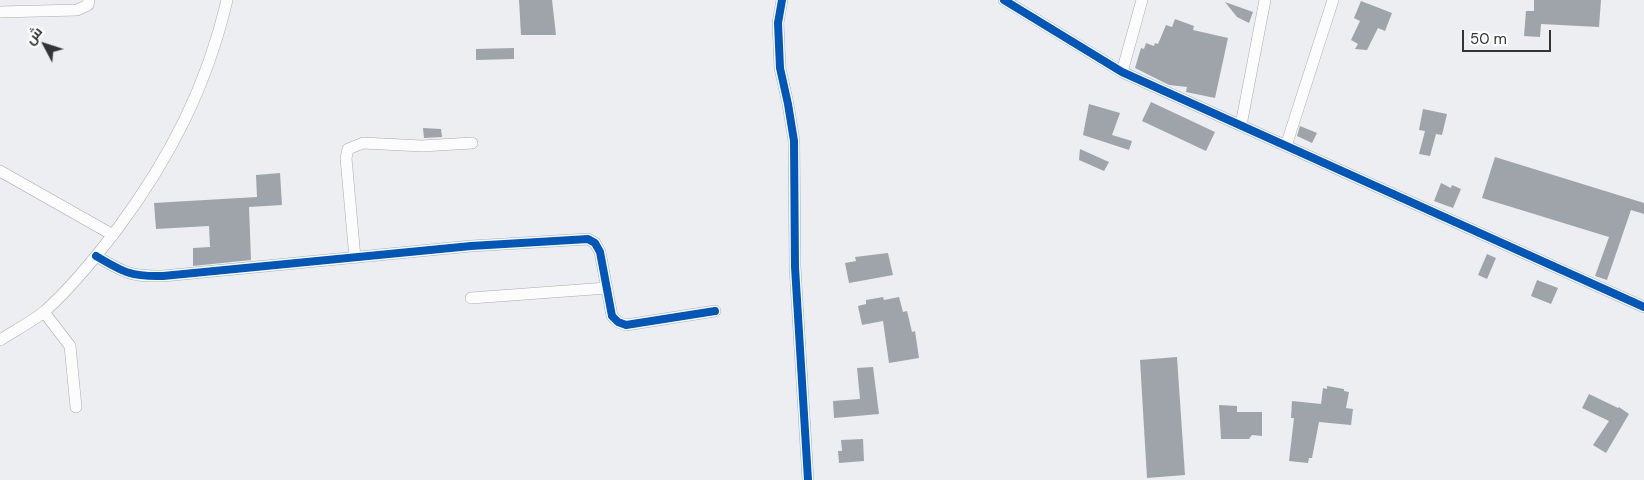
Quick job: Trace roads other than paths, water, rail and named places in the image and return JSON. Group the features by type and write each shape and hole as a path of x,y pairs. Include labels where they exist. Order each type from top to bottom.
{"street":[{"path":"0,12 77,10 88,5 89,0"},
{"path":"0,340 44,312 113,235 158,170 182,130 205,75 227,0"},
{"path":"782,0 778,22 780,68 794,141 796,267 808,480"},
{"path":"1004,0 1122,72 1644,307"},
{"path":"1122,72 1142,0"},
{"path":"1241,125 1265,0"},
{"path":"1286,146 1333,0"},
{"path":"355,258 346,158 348,149 363,143 422,146 472,143"},
{"path":"0,171 113,235"},
{"path":"96,256 120,270 138,276 355,258 471,246 588,239 595,243 600,252 612,316 618,322 626,325 715,311"},
{"path":"471,298 607,288"},
{"path":"44,312 70,346 76,407"}]}
